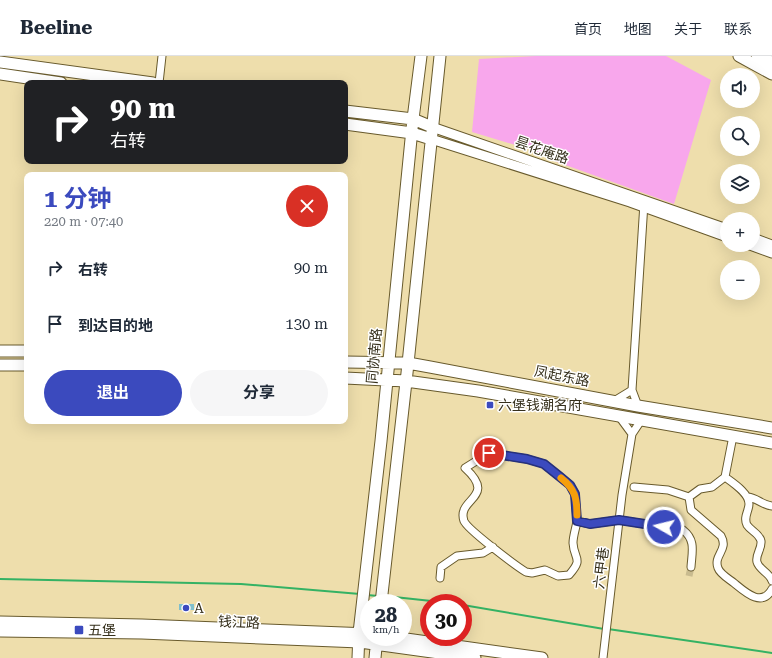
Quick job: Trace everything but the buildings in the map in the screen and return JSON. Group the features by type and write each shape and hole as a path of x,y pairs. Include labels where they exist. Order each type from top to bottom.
{"highway":[{"path":"758,56 772,63"}],"main road":[{"name":"同协南路","path":"364,594 388,381 388,364 413,119 421,56"},
{"path":"382,594 440,56"},
{"path":"739,56 772,74"},
{"path":"0,62 131,80"},
{"path":"0,74 41,80"},
{"name":"昙花庵路","path":"348,111 413,119 432,127"},
{"name":"昙花庵路","path":"348,124 412,133 431,139"},
{"path":"0,351 24,351"},
{"name":"凤起东路","path":"348,362 388,364 408,363 638,406 772,428"},
{"path":"0,365 24,365"},
{"name":"凤起东路","path":"348,378 406,382 478,392 642,419 772,443"},
{"name":"钱江路","path":"0,622 142,624 360,636"},
{"name":"钱江路","path":"0,631 360,636"},
{"path":"412,640 542,658"},
{"name":"同协南路","path":"358,658 361,646"},
{"path":"375,658 376,646"},
{"name":"钱江路","path":"405,646 475,658"}],"street":[{"path":"159,80 162,56"},
{"name":"昙花庵路","path":"432,127 644,204 720,234"},
{"name":"昙花庵路","path":"431,139 720,227"},
{"path":"638,406 632,390 644,204"},
{"path":"760,241 772,245"},
{"path":"760,249 772,253"},
{"path":"614,401 632,390"},
{"path":"618,415 632,434"},
{"name":"六甲巷","path":"603,658 619,520 632,434 642,419"},
{"path":"689,497 700,489 712,487 725,477 733,436"},
{"path":"489,453 527,459 544,464 570,485 575,494 577,521 573,543 578,560 573,571 569,575 563,577 558,576 545,570 532,573 526,572 493,547 464,522 463,514 478,488 478,483 465,468 489,453"},
{"path":"725,477 748,497 754,498 765,505 772,506"},
{"path":"634,487 668,490 689,497"},
{"path":"689,497 691,510 721,536 724,541 724,546 717,561 718,568 722,574 748,594 756,598 763,598 768,595 772,589"},
{"path":"748,497 750,505 745,520 748,526 758,535 761,544 757,561 758,566 771,578 772,581"},
{"path":"577,521 590,524 619,520 683,530 689,535 693,542 691,567"},
{"path":"440,578 441,567 457,556 482,553 493,547"}],"shaded area":[{"path":"536,56 666,56 711,80 674,204 557,162 532,150 472,132 479,59"}],"waterway":[{"path":"0,579 241,584 360,594"},
{"path":"412,599 420,600"},
{"path":"472,607 604,629"},
{"path":"608,629 772,653"}],"tunnel":[{"path":"689,576 691,567"}],"slow traffic":[{"path":"561,478 570,485 575,494 577,501 577,515"}],"place":[{"name":"六堡钱潮名府","path":"490,405"},
{"name":"A","path":"186,608"},
{"name":"五堡","path":"79,630"}],"route":[{"path":"489,453 527,459 544,464 570,485 577,501 577,521 590,524 619,520 664,527"}]}
